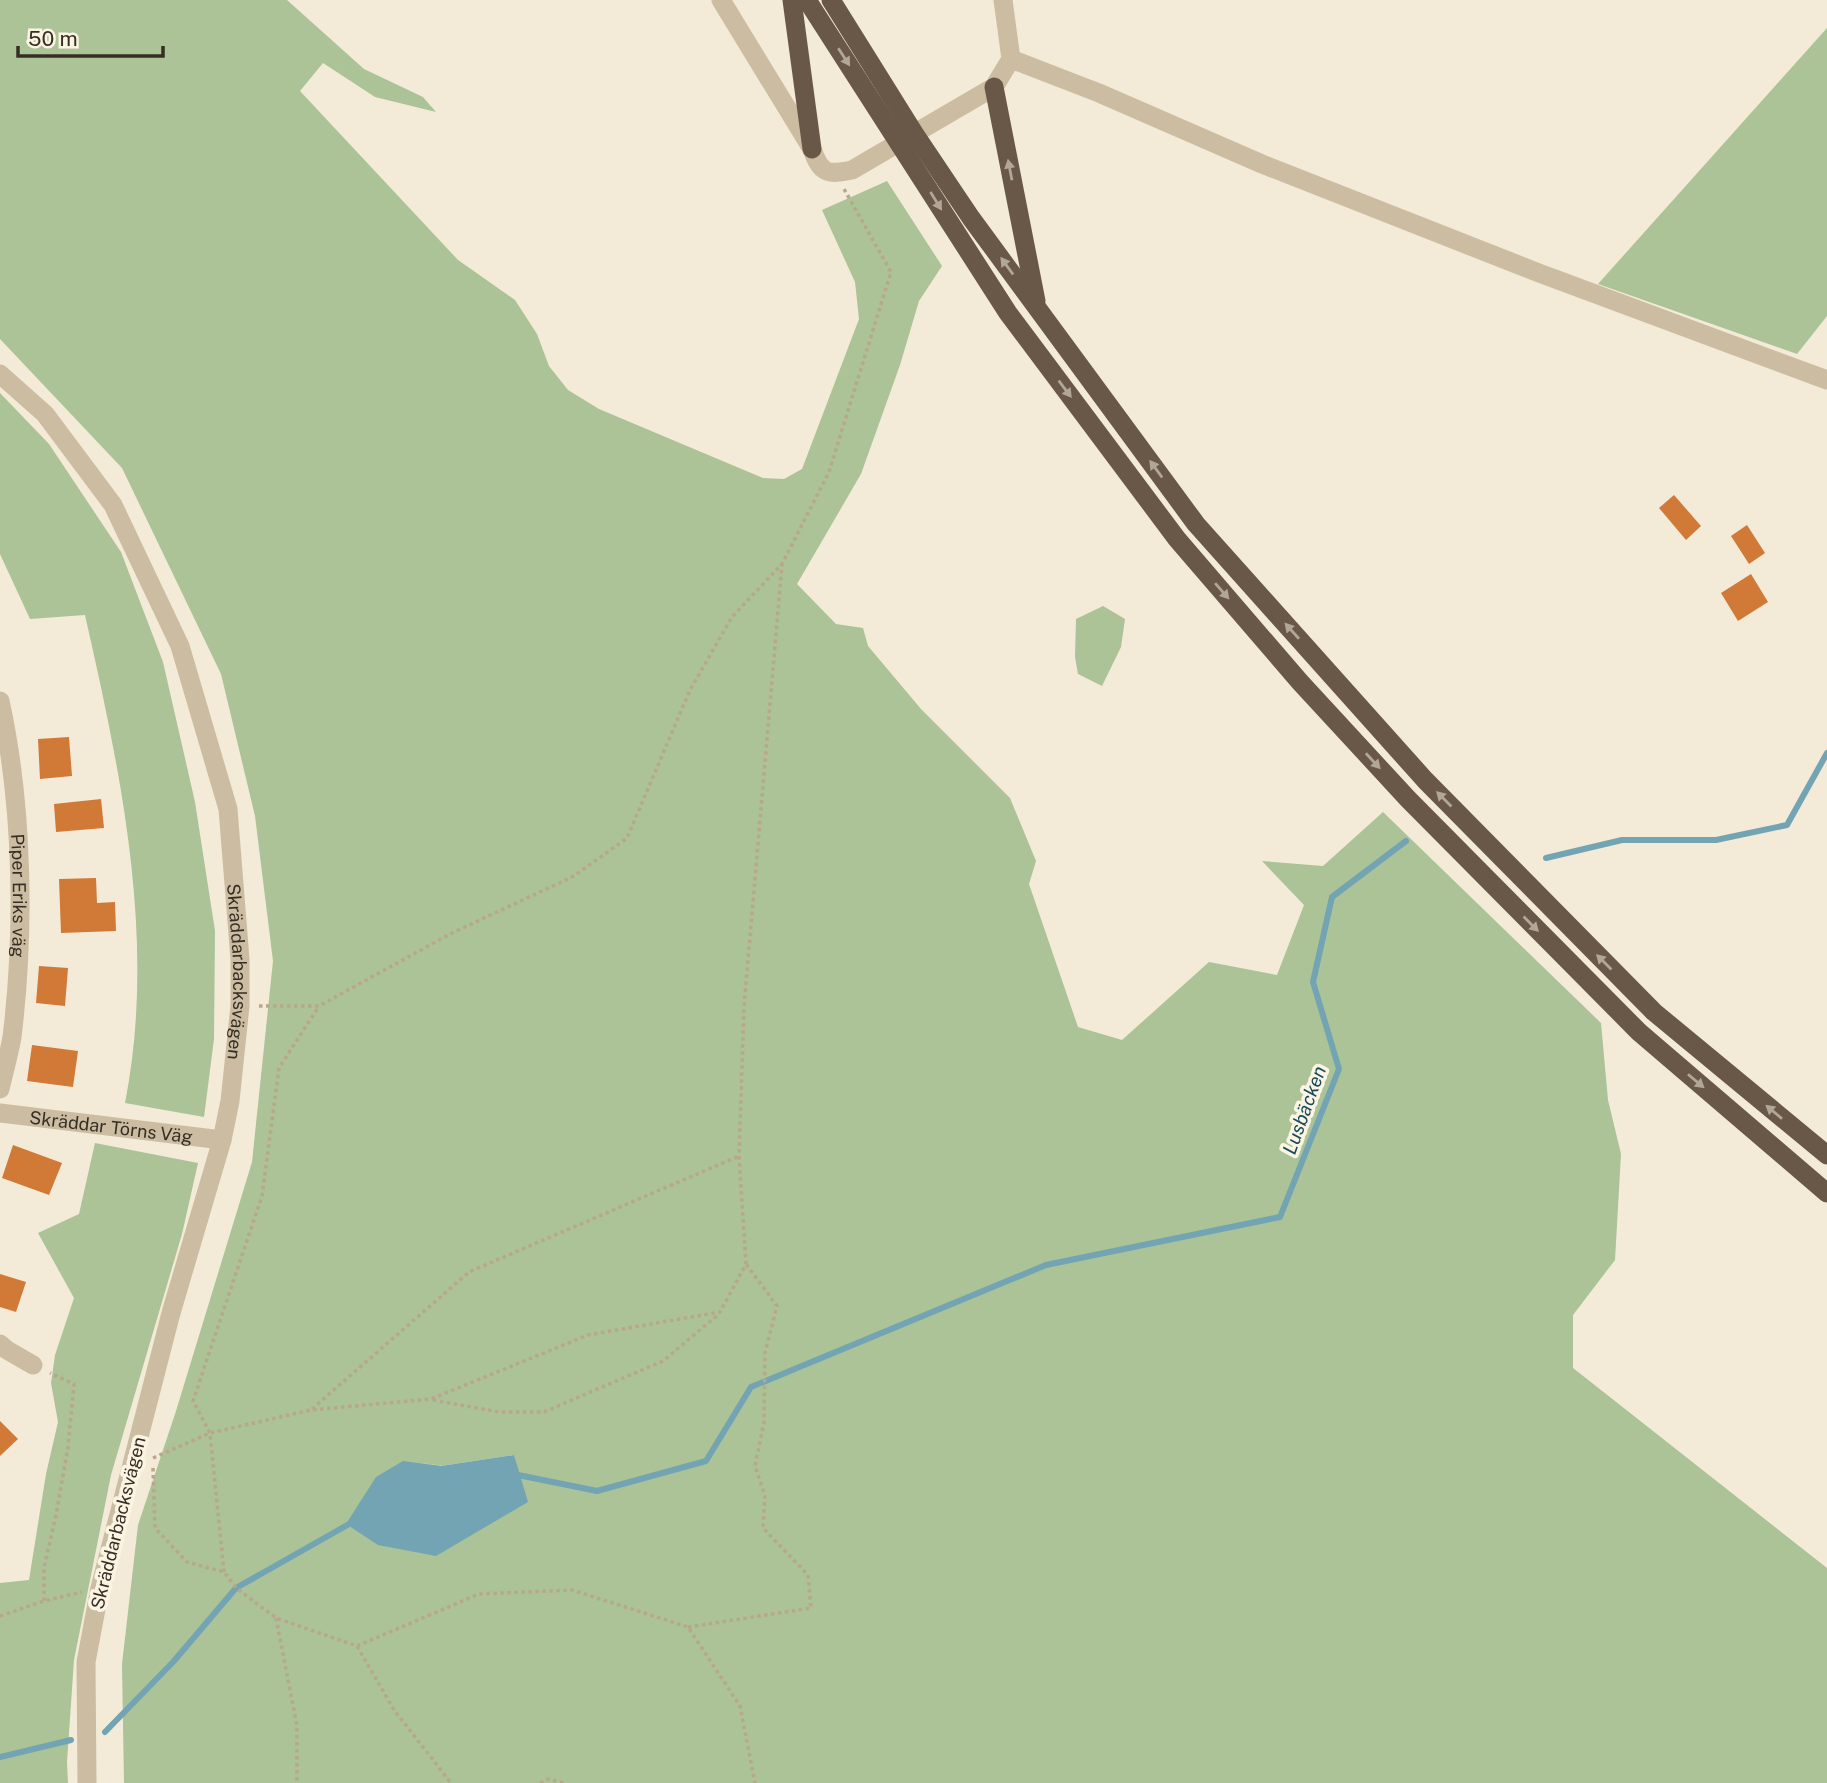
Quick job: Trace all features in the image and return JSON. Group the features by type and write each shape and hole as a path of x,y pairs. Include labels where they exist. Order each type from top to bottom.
{"highway":[{"path":"792,0 812,149"},
{"path":"807,0 1196,524 1425,780 1654,1012 1827,1155"},
{"path":"831,0 907,138 1016,323 1177,539 1300,682 1408,799 1639,1032 1827,1193"},
{"path":"994,87 1038,309"}],"street":[{"path":"721,0 812,149 818,165 825,172 835,174 852,170 994,87 1011,59 1003,0"},
{"path":"1011,59 1098,93 1262,164 1539,274 1827,380"},
{"name":"Skräddarbacksvägen","path":"0,374 45,415 113,505 180,646 229,809 240,959 240,1006 230,1101 222,1140 171,1313 143,1458 100,1588 86,1662 87,1783"},
{"name":"Piper Eriks väg","path":"0,701 7,733 19,837 20,920 12,1038 0,1089"},
{"name":"Skräddar Törns Väg","path":"0,1113 222,1140"},
{"path":"0,1344 33,1365"}],"path":[{"path":"451,1783 394,1710 357,1646 276,1618 236,1588 224,1572 210,1433 193,1401 262,1196 279,1068 319,1006 450,934 573,876 627,838 690,690 732,617 782,564 829,471 891,272 835,174"},
{"path":"357,1646 479,1594 572,1590 688,1627 811,1608 808,1575 763,1528 765,1496 755,1466 764,1422 765,1353 777,1306 746,1264 738,1156 744,1007 782,564"},
{"path":"240,1006 319,1006"},
{"path":"311,1410 468,1272 738,1156"},
{"path":"224,1572 187,1562 155,1528 143,1458 210,1433 311,1410 431,1399 499,1412 544,1412 663,1361 720,1312 746,1264"},
{"path":"431,1399 588,1335 720,1312"},
{"path":"33,1365 74,1384 68,1447 44,1568 44,1601"},
{"path":"0,1616 44,1601 100,1588"},
{"path":"276,1618 297,1726 297,1783"},
{"path":"688,1627 740,1706 755,1783"},
{"path":"540,1783 549,1779 563,1783"}],"green space":[{"path":"0,0 287,0 364,69 423,97 436,112 375,97 323,63 300,91 458,260 515,300 537,334 549,366 568,390 599,409 763,478 784,479 802,469 859,319 855,282 822,210 887,181 942,266 919,301 900,365 861,474 797,584 836,624 863,628 868,646 921,709 1010,798 1036,861 1029,884 1078,1027 1122,1040 1209,962 1277,975 1304,905 1262,861 1323,866 1383,812 1601,1023 1608,1100 1621,1154 1615,1260 1573,1315 1573,1368 1827,1568 1827,1783 124,1783 122,1664 138,1525 252,1162 273,961 255,816 221,674 122,468 0,339","holes":["514,1455 518,1475 442,1466"]},
{"path":"1827,28 1827,316 1797,354 1598,284"},
{"path":"0,393 49,444 121,552 163,662 195,802 215,931 214,1039 204,1117 125,1103 134,1042 137,981 136,919 122,797 85,615 30,619 0,554"},
{"path":"1103,606 1125,619 1121,647 1102,686 1078,674 1075,657 1076,619"},
{"path":"95,1143 198,1163 182,1234 111,1475 74,1660 68,1783 0,1783 0,1583 29,1580 46,1474 58,1422 51,1383 55,1355 74,1298 38,1233 79,1214"}],"water":[{"path":"514,1455 528,1502 436,1556 378,1545 346,1524 376,1477 403,1461 441,1466"}],"building":[{"path":"1674,495 1701,526 1686,540 1659,508"},
{"path":"1747,525 1765,553 1749,564 1731,536"},
{"path":"1751,574 1768,602 1738,621 1721,593"},
{"path":"69,737 72,776 40,779 38,739"},
{"path":"101,799 104,828 56,832 54,804"},
{"path":"96,878 97,903 115,902 116,931 61,933 59,879"},
{"path":"39,966 68,968 65,1006 36,1003"},
{"path":"32,1045 78,1051 73,1087 27,1081"},
{"path":"13,1145 62,1163 49,1195 2,1178"},
{"path":"0,1274 26,1282 16,1312 0,1307"},
{"path":"0,1421 18,1439 0,1456"}],"waterway":[{"name":"Lusbäcken","path":"1546,858 1622,840 1716,840 1787,825 1827,753"},
{"path":"513,1476 597,1491 706,1461 751,1387 1046,1265 1280,1217 1339,1069 1313,982 1332,897 1406,841"},
{"path":"105,1732 174,1661 236,1588 351,1523"},
{"path":"0,1757 71,1740"}]}
